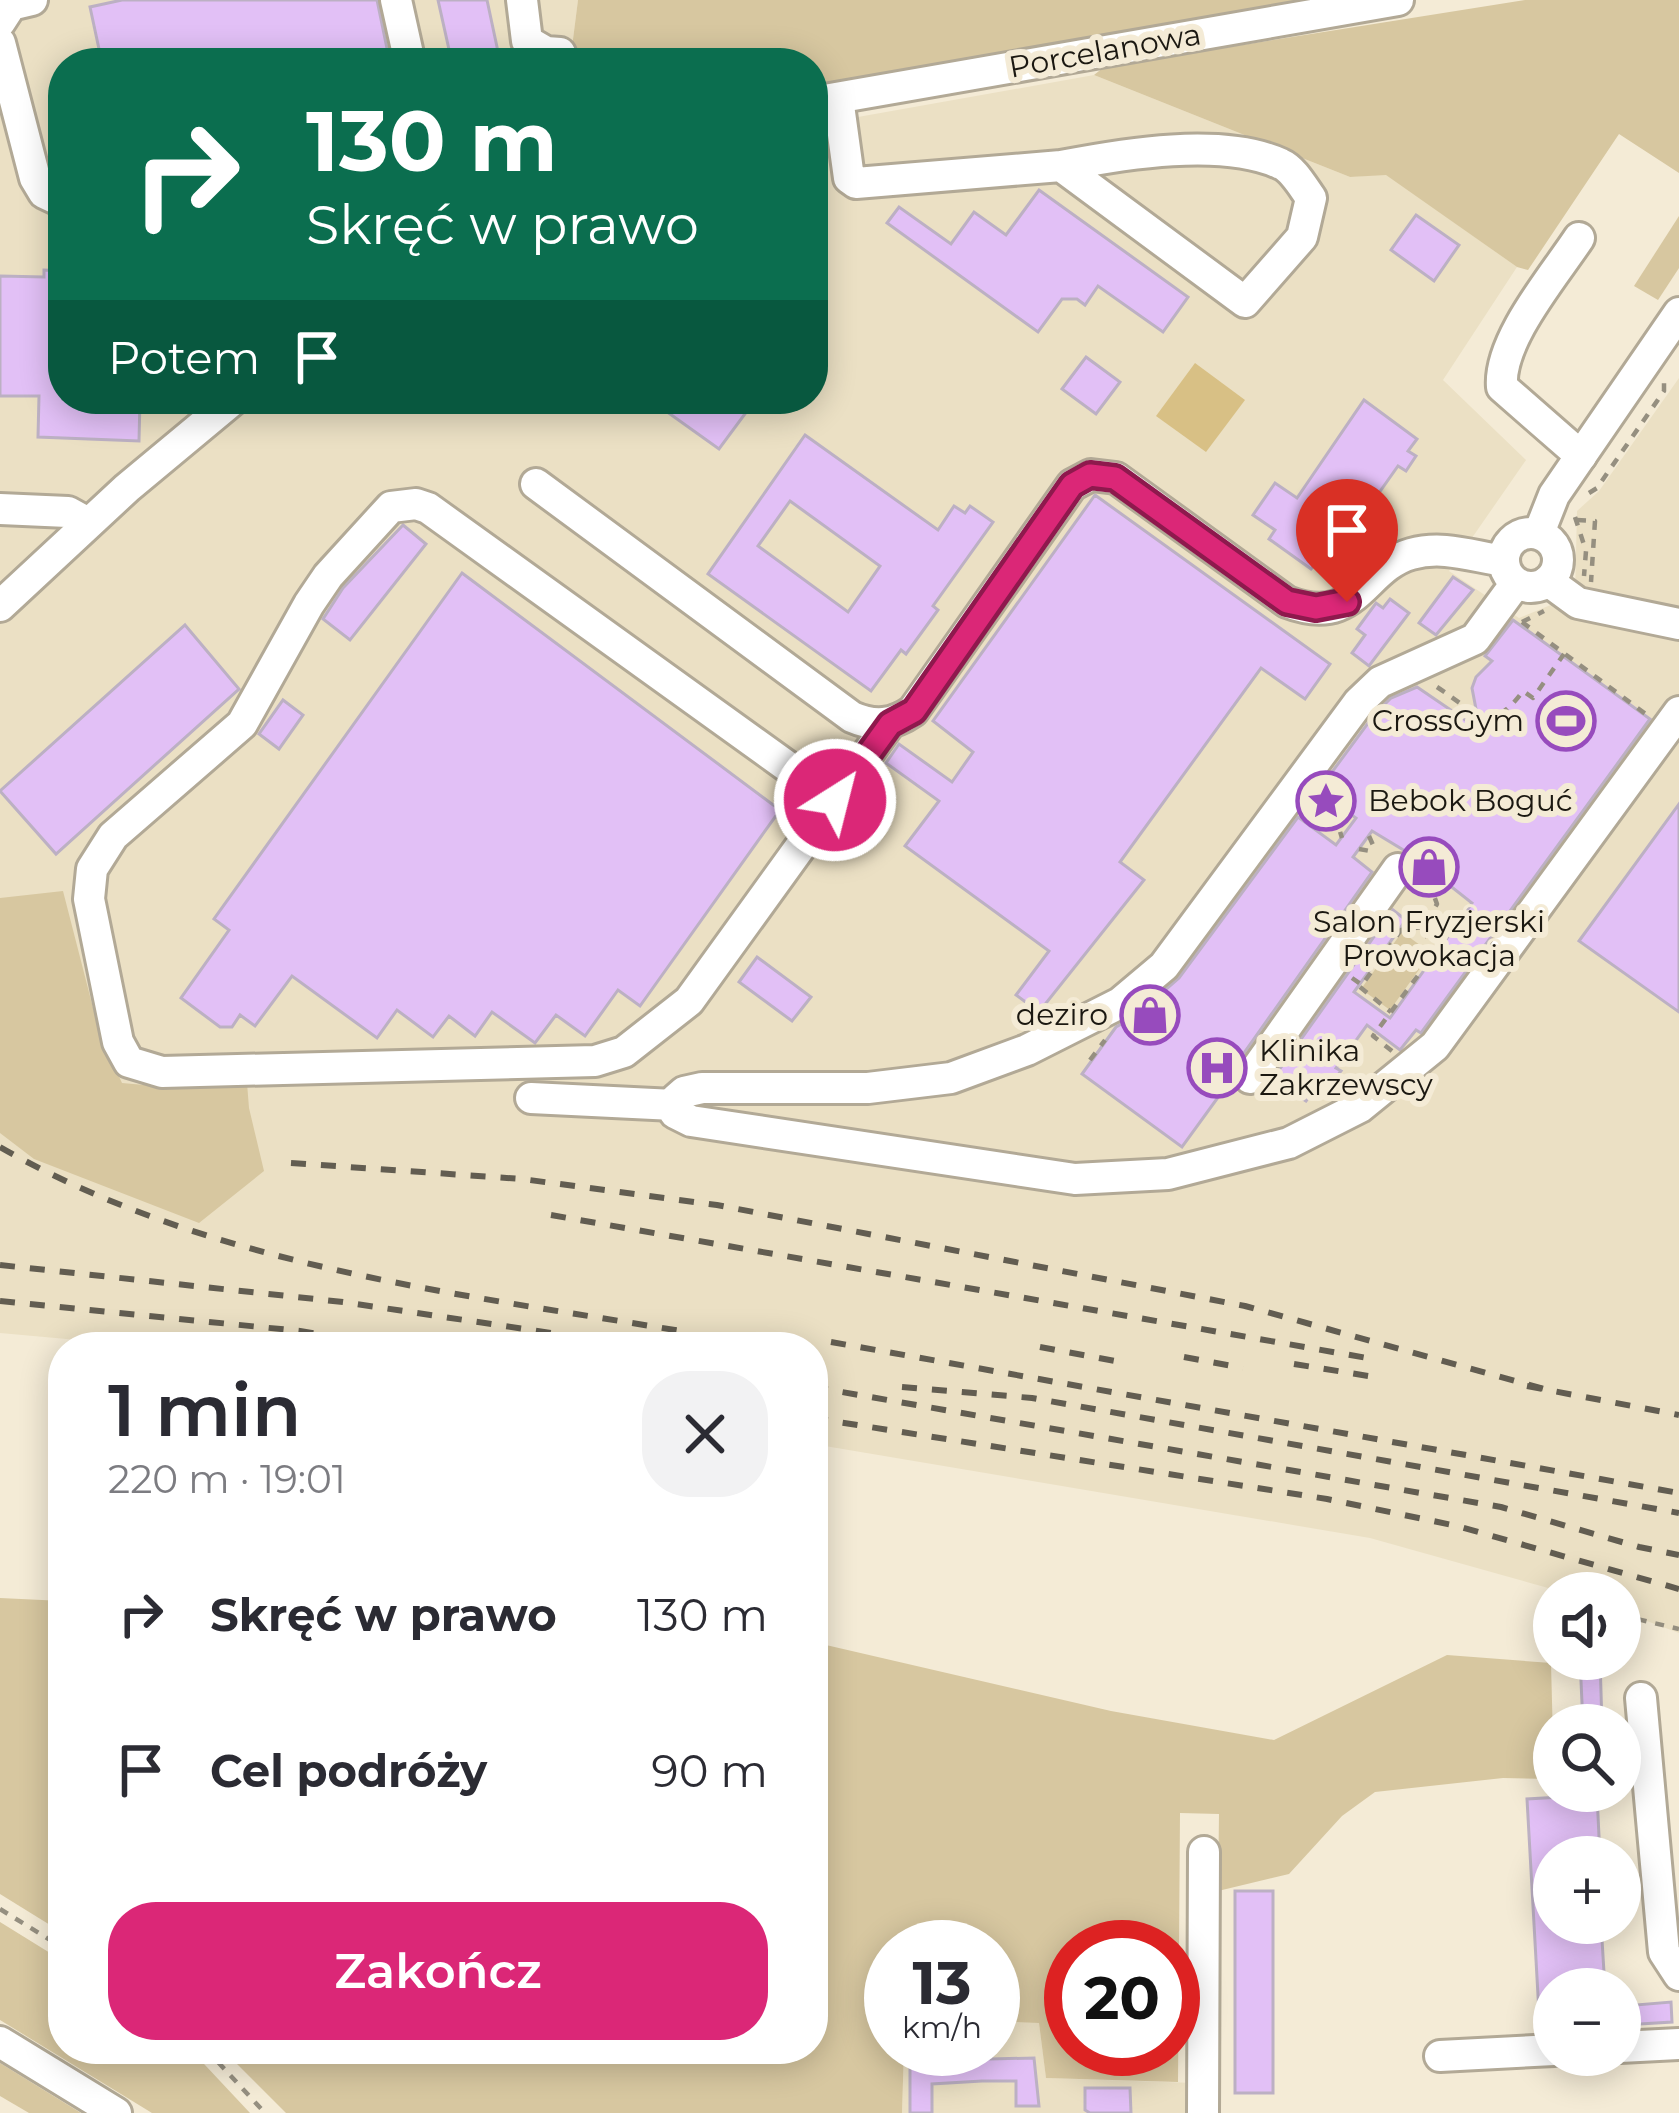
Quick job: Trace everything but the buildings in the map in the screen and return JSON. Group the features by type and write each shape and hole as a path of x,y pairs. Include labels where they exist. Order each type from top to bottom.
{"street":[{"path":"0,22 10,5 32,0"},
{"path":"396,0 407,48"},
{"path":"522,0 527,41 539,48"},
{"name":"Porcelanowa","path":"828,100 1398,0"},
{"path":"0,43 35,178 48,195"},
{"path":"828,107 849,178 856,183 1060,166 1122,155 1237,151 1286,165 1311,198 1302,237 1245,302 1060,166"},
{"path":"1579,238 1510,344 1501,374 1502,387 1580,456"},
{"path":"1539,533 1554,495 1679,313"},
{"path":"0,606 88,523 216,414"},
{"path":"835,800 454,525 416,504 391,507 309,604 242,724 113,836 98,855 89,899 118,1042 129,1062 162,1072 609,1058 637,1044 688,1001 835,800 890,724 914,711 1072,485 1090,475 1115,478 1300,607 1347,602 1394,560 1439,549 1512,590 1534,587 1556,572 1554,544 1539,533 1514,538 1512,590 1475,639 1380,682 1359,702 1314,809 1132,994 1027,1050 951,1078 868,1088 703,1088 683,1092 675,1113 691,1121 1075,1179 1168,1174 1289,1143 1360,1107 1435,1046 1667,716"},
{"path":"536,484 852,717 890,724"},
{"path":"0,508 68,512 88,523"},
{"path":"1548,581 1577,603 1679,624"},
{"path":"1250,1078 1332,963 1387,860"},
{"path":"531,1098 674,1106"},
{"path":"1641,1698 1664,1952 1679,1975"},
{"path":"1203,2113 1204,1852"},
{"path":"0,2042 116,2113"},
{"path":"1641,2046 1679,2044"},
{"path":"1440,2056 1533,2051"}],"path":[{"path":"1585,496 1597,488 1664,391 1663,370"},
{"path":"1576,509 1586,551 1583,592"},
{"path":"1575,520 1595,521 1591,576"},
{"path":"1512,590 1564,654 1667,716"},
{"path":"1430,681 1480,716 1496,717 1508,712 1523,691 1534,698 1564,654"},
{"path":"1314,809 1352,824"},
{"path":"1314,809 1342,838"},
{"path":"1359,849 1387,860 1433,893 1437,904 1423,926 1401,930 1359,989 1391,1012"},
{"path":"1402,1055 1373,1036 1434,954 1423,926"},
{"path":"1332,963 1362,985"},
{"path":"1641,1620 1679,1630"},
{"path":"0,1909 48,1939"},
{"path":"220,2064 265,2113"}],"shaded area":[{"path":"0,0 578,0 572,48 48,48 48,414 828,414 828,122 1094,75 1350,177 1386,174 1517,267 1443,380 1526,460 1449,571 1519,618 1575,595 1577,511 1599,491 1679,378 1679,1633 1641,1619 1641,1572 1533,1572 1533,1584 1370,1538 828,1447 828,1332 48,1332 48,1337 0,1333"},
{"path":"578,0 1298,0 828,84 828,48 572,47"},
{"path":"1525,0 1679,0 1679,173 1619,134 1528,270 1517,267 1386,175 1350,177 1094,75 1104,67"},
{"path":"1679,216 1679,268 1658,300 1634,286"},
{"path":"1195,363 1245,400 1206,452 1156,416"},
{"path":"63,891 100,1035 122,1083 167,1087 247,1083 264,1171 199,1223 34,1159 0,1133 0,898"},
{"path":"1402,932 1431,953 1390,1010 1361,989"},
{"path":"0,1598 48,1600 48,1924 0,1894"},
{"path":"828,1645 1111,1711 1274,1740 1447,1655 1533,1662 1533,1680 1551,1680 1552,1704 1533,1704 1533,1779 1375,1792 1342,1816 1289,1874 1218,1891 1219,1814 1180,1813 1179,1920 1044,1920 1044,2062 1039,2023 1020,2022 1020,1920 864,1920 864,2076 903,2076 902,2113 286,2113 237,2064 828,2064"},
{"path":"0,1922 48,1952 48,2049 0,2020"},
{"path":"1020,2022 1039,2022 1046,2078 1195,2083 1195,2113 902,2113 903,2076 1020,2076"},
{"path":"0,2063 81,2113 29,2113 0,2096"},
{"path":"72,2064 204,2064 250,2113 152,2113"},
{"path":"1178,2076 1178,2082 1046,2078"}],"railway":[{"path":"0,1147 80,1188 247,1248 422,1288 687,1332"},
{"path":"291,1163 522,1179 717,1205 1245,1306 1544,1389"},
{"path":"551,1215 1373,1359"},
{"path":"0,1265 343,1302 545,1332"},
{"path":"0,1301 306,1332"},
{"path":"831,1342 1679,1493"},
{"path":"1040,1347 1115,1361"},
{"path":"1184,1357 1243,1368"},
{"path":"1294,1364 1381,1378"},
{"path":"1527,1386 1679,1415"},
{"path":"902,1387 1032,1398 1679,1513"},
{"path":"828,1390 1501,1507 1679,1555"},
{"path":"828,1420 1327,1499 1457,1526 1679,1589"}],"place":[{"name":"CrossGym","path":"1566,721"},
{"name":"Bebok Boguć","path":"1326,801"},
{"name":"Salon Fryzjerski Prowokacja","path":"1429,867"},
{"name":"deziro","path":"1150,1015"},
{"name":"Klinika Zakrzewscy","path":"1217,1068"}],"route":[{"path":"835,800 890,724 914,711 1072,485 1090,475 1115,478 1287,602 1316,608 1347,602"}]}
